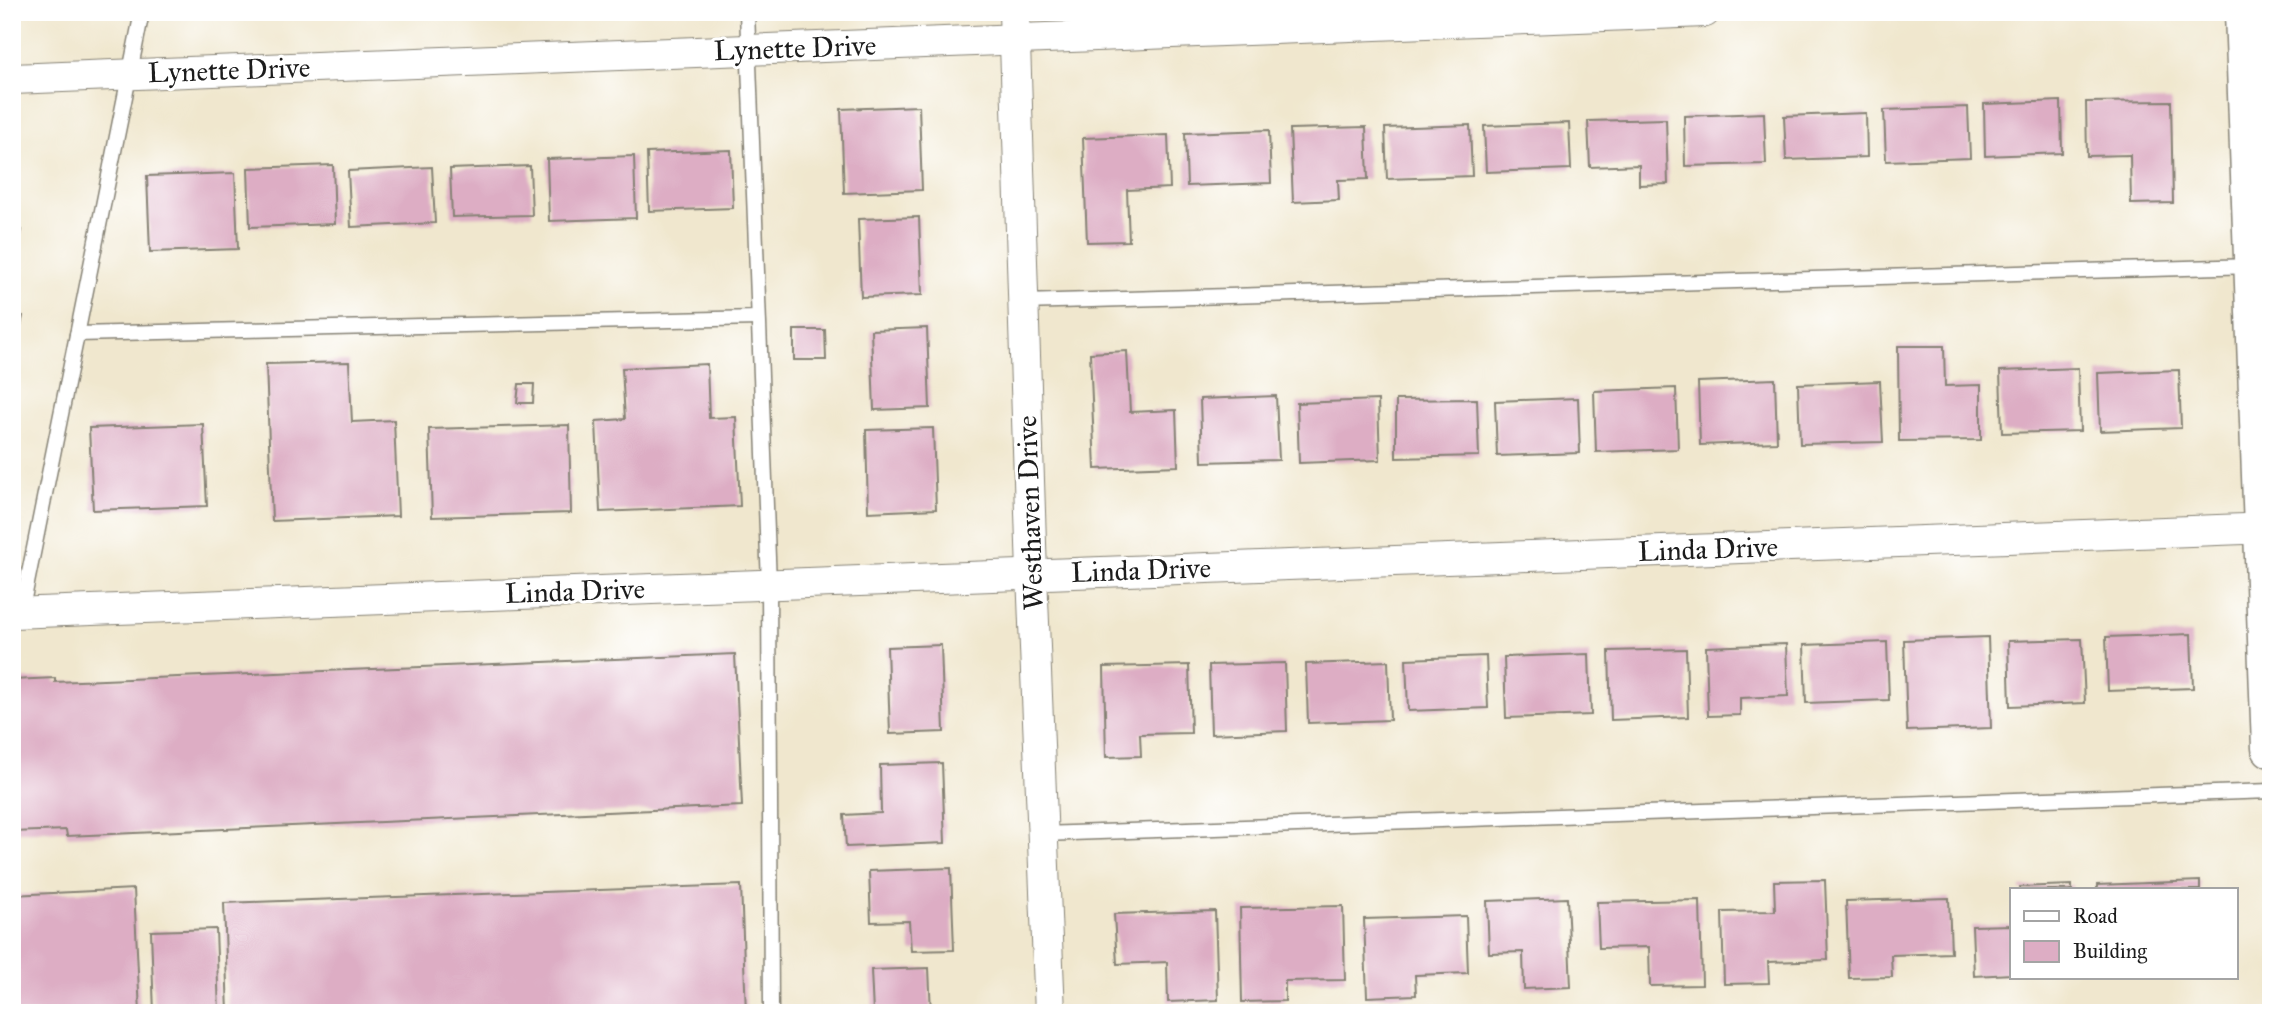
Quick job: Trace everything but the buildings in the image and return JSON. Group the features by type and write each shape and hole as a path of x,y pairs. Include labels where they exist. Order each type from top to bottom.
{"main road":[{"path":"2244,12 2262,265 2271,748"}],"street":[{"name":"Lynette Drive","path":"12,79 747,50 1015,26 1704,12"},
{"name":"Westhaven Drive","path":"1015,26 1032,574 1050,1013"},
{"name":"Linda Drive","path":"17,613 2267,528"}],"lane":[{"path":"17,613 78,334 142,12"},
{"path":"747,12 769,584 771,1013"},
{"path":"1023,302 2262,265"},
{"path":"78,334 758,318"},
{"path":"1042,834 2271,791"}]}
